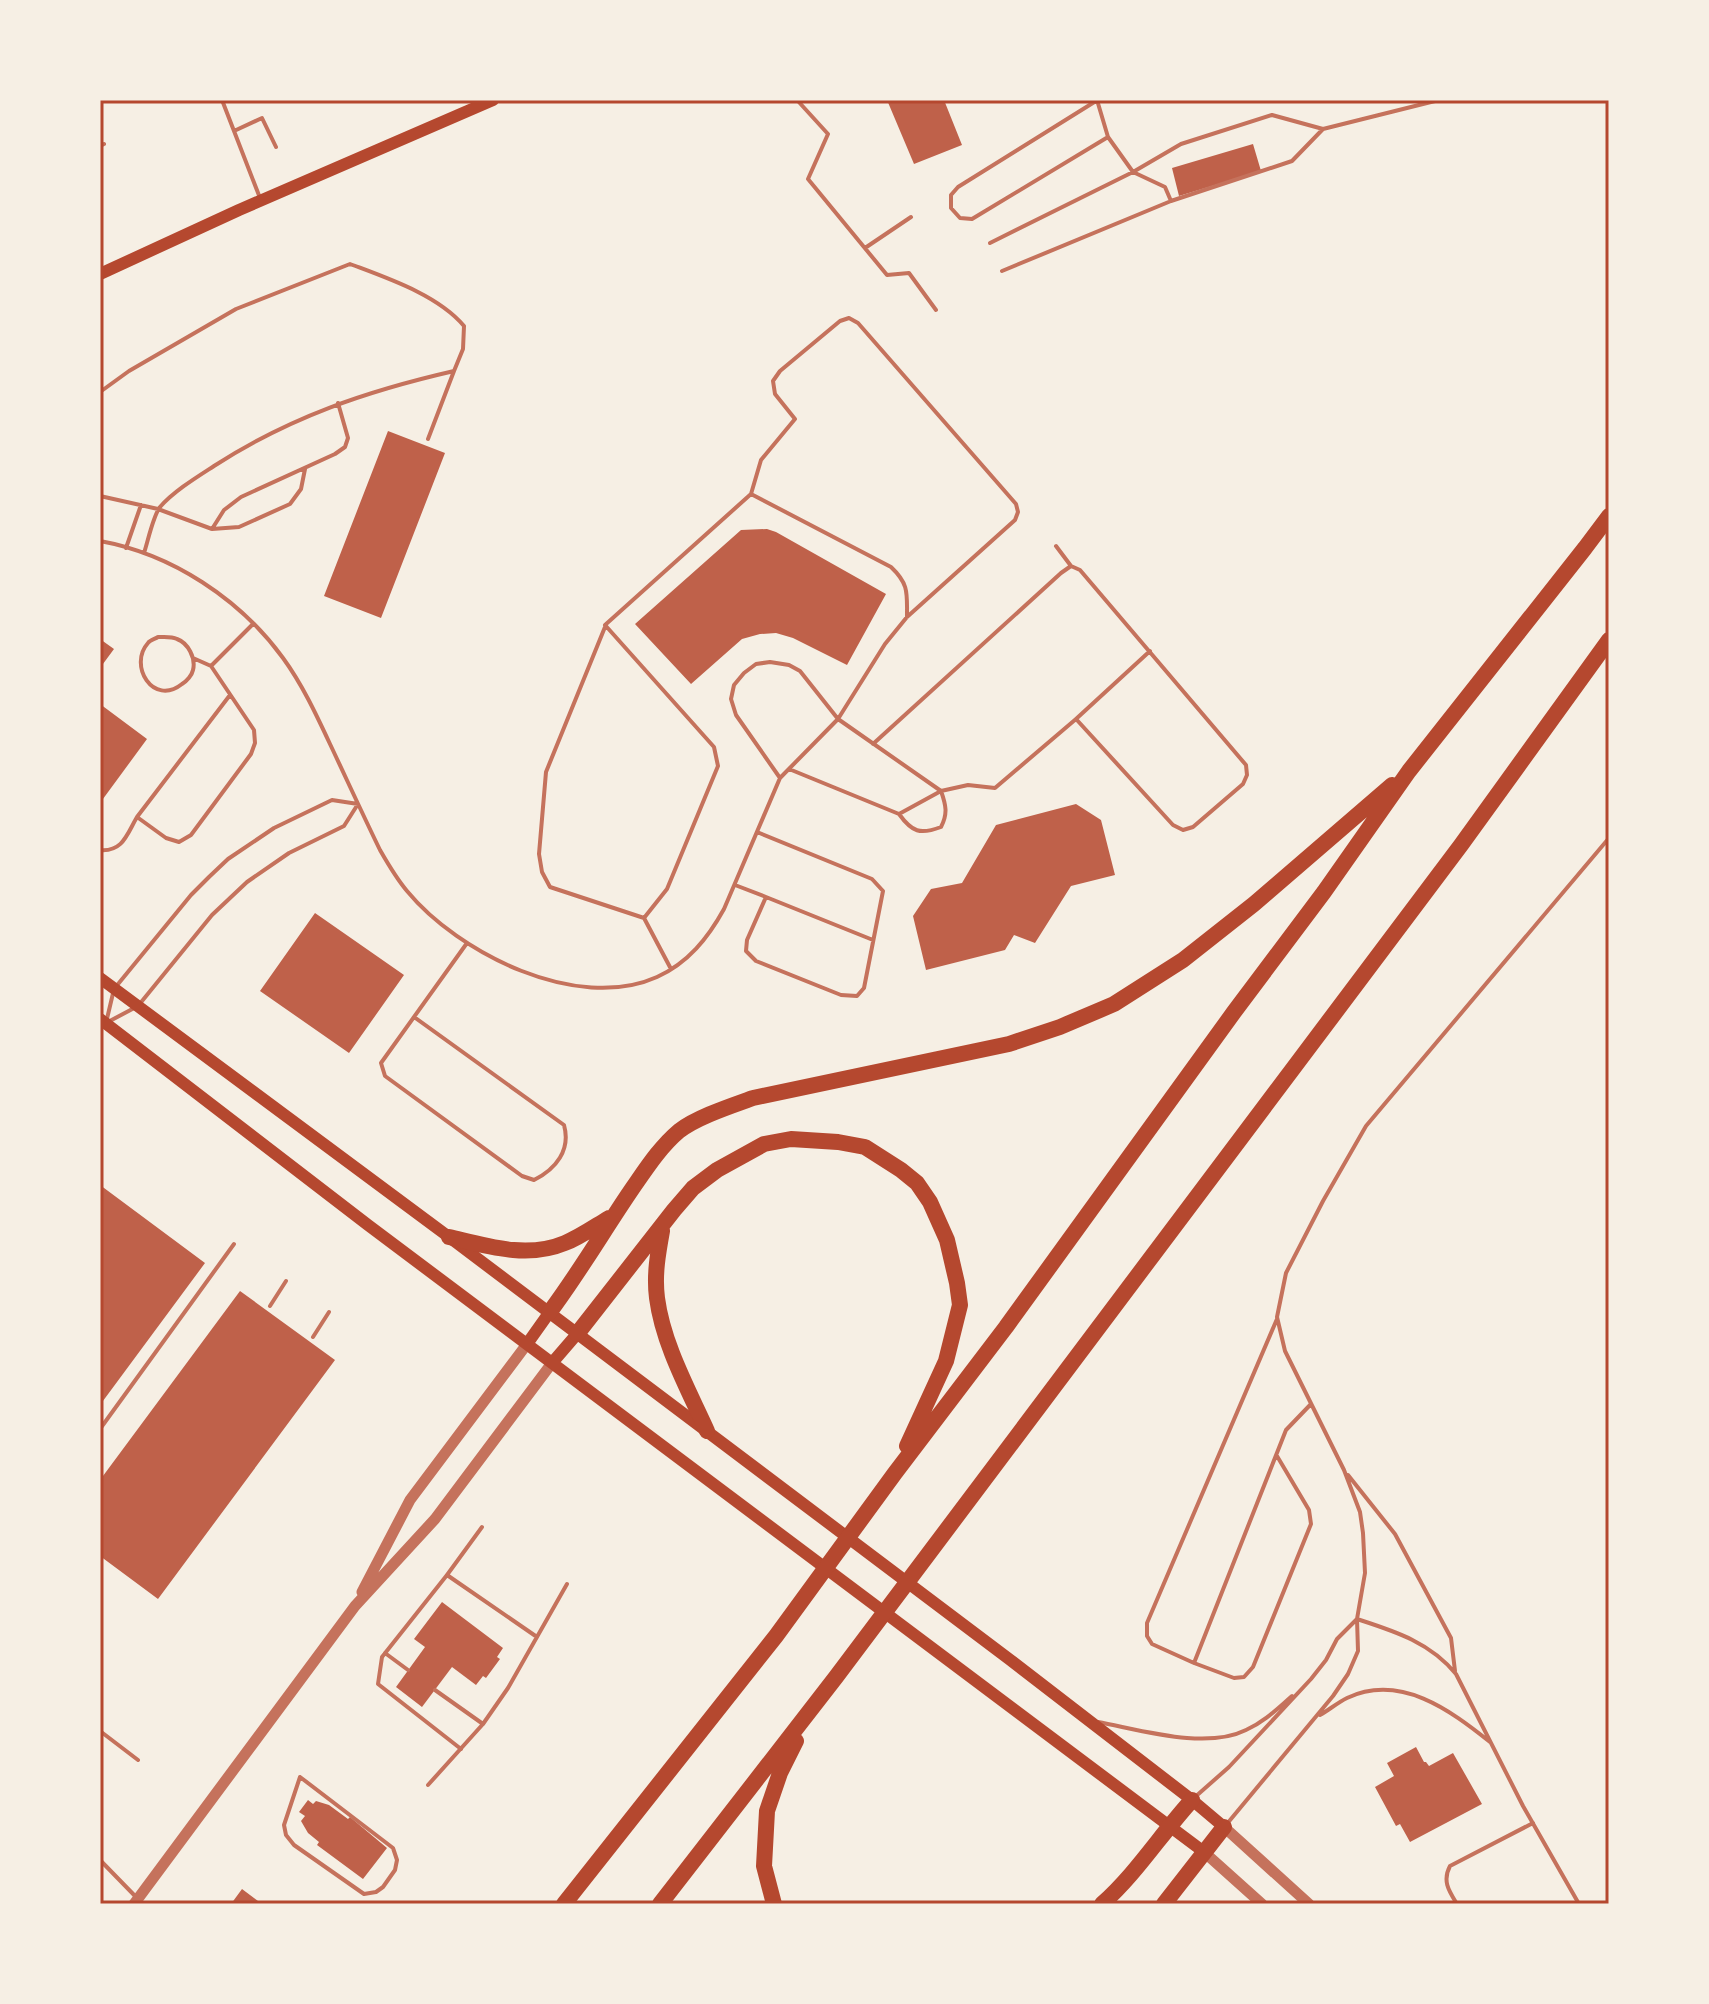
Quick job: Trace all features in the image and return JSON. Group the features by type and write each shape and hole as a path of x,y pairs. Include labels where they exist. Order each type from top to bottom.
{"highway":[{"path":"564,1904 776,1636 1006,1327 1409,771 1609,516"},
{"path":"660,1904 836,1677 1461,845 1609,640"},
{"path":"549,1313 613,1215 655,1157 681,1130 721,1109 753,1098 1009,1044 1114,1004 1183,960 1254,904 1409,771"},
{"path":"577,1334 693,1188 717,1170 764,1144 791,1139 865,1147 917,1183 930,1202 947,1240 960,1305 946,1361 895,1473"},
{"path":"449,1237 501,1249 538,1251 574,1240 613,1215"},
{"path":"662,1227 656,1268 661,1318 707,1431"},
{"path":"774,1904 764,1866 767,1811 780,1773 813,1707"},
{"path":"1102,1904 1121,1887 1192,1800"},
{"path":"1164,1904 1224,1827"}],"main road":[{"path":"100,274 261,200 493,100"},
{"path":"100,978 707,1431 1224,1827"},
{"path":"103,1021 368,1225 1204,1852"},
{"path":"527,1344 549,1313"},
{"path":"552,1363 577,1334"}],"street":[{"path":"355,1606 410,1500 527,1344"},
{"path":"136,1902 355,1606 435,1519 552,1363"},
{"path":"1224,1827 1309,1904"},
{"path":"1204,1852 1262,1904"}],"lane":[{"path":"222,100 261,200"},
{"path":"797,100 828,134 808,179 887,275 909,273 936,310"},
{"path":"1108,137 972,219 960,218 951,208 951,195 958,187 1097,100 1108,137 1133,172 1165,187 1171,201"},
{"path":"990,243 1133,172 1181,144 1272,115 1323,129 1439,100"},
{"path":"234,131 262,118 276,147"},
{"path":"1002,271 1171,201 1292,161 1323,129"},
{"path":"865,248 911,217"},
{"path":"100,392 129,371 236,309 350,264 400,283 454,315 464,326 463,349 428,439"},
{"path":"100,541 144,553 190,575 216,592 253,624 283,657 301,684 380,850 407,891 425,910 467,943 522,970 581,986 626,986 671,969 687,958 708,936 735,885 780,778 838,719 885,644 907,617 1015,520 1018,512 1016,504 858,323 849,318 840,321 780,371 773,381 775,394 795,419 761,460 751,494 605,625 546,772 539,854 542,872 550,887 644,918 671,969"},
{"path":"144,553 158,509 192,480 246,445 338,403 394,385 454,371"},
{"path":"212,529 224,510 241,497 345,447 348,438 338,403"},
{"path":"100,496 158,509 212,529 239,527 290,504 301,489 305,468"},
{"path":"751,494 891,567 907,588 907,617"},
{"path":"126,548 141,505"},
{"path":"1056,546 1071,566 1080,570 1246,765 1247,775 1243,784 1193,827 1183,830 1173,825 1076,719"},
{"path":"873,744 1071,566"},
{"path":"211,666 253,624"},
{"path":"605,625 714,747 718,766 667,889 644,918"},
{"path":"137,817 166,838 179,842 191,835 251,754 255,743 254,730 211,666 193,658 188,648 177,639 158,637 148,643 142,655 145,679 160,691 174,690 186,682 193,671 193,658"},
{"path":"899,814 941,791 968,785 995,788 1150,651"},
{"path":"780,778 736,715 731,699 734,685 756,664 770,662 789,665 800,671 838,719 941,791 946,818 941,827 929,832 916,831 907,826 899,814 789,769"},
{"path":"100,850 119,847 137,817 230,695"},
{"path":"103,1021 114,989 191,895 239,851 274,828 332,800 358,804"},
{"path":"103,1021 138,1006 212,915 257,874 289,853 344,826 358,804"},
{"path":"757,832 872,879 883,891 864,988 857,996 841,995 756,961 746,951 747,940 766,897"},
{"path":"1276,1455 1309,1510 1311,1524 1253,1667 1244,1677 1234,1678 1152,1644 1147,1636 1147,1623 1277,1317 1286,1273 1366,1126 1609,838"},
{"path":"735,885 873,940"},
{"path":"414,1017 564,1125 566,1148 547,1174 534,1180 522,1176 385,1076 381,1063 467,943"},
{"path":"100,1429 234,1244"},
{"path":"270,1306 286,1281"},
{"path":"313,1337 329,1312"},
{"path":"1224,1827 1333,1696 1348,1674 1358,1651 1357,1619 1365,1573 1360,1512 1344,1470 1285,1351 1277,1317"},
{"path":"1194,1663 1286,1430 1311,1404"},
{"path":"1344,1470 1395,1534 1451,1638 1456,1674"},
{"path":"461,1749 378,1684 382,1657 482,1527"},
{"path":"447,1575 537,1637"},
{"path":"428,1785 483,1724 508,1688 567,1584"},
{"path":"1357,1619 1422,1644 1456,1674 1579,1904"},
{"path":"1192,1800 1229,1767 1311,1679 1337,1639 1357,1619"},
{"path":"385,1653 408,1670"},
{"path":"1089,1721 1180,1738 1230,1735 1269,1717 1311,1679"},
{"path":"435,1690 483,1724"},
{"path":"1314,1719 1357,1694 1382,1690 1400,1692 1436,1703 1457,1715 1492,1744"},
{"path":"100,1731 138,1760"},
{"path":"300,1777 393,1848 397,1860 395,1870 376,1892 364,1894 294,1845 286,1835 284,1825 300,1777"},
{"path":"1457,1904 1447,1886 1446,1875 1450,1866 1533,1823"},
{"path":"100,1860 136,1902"}],"building":[{"path":"887,100 944,100 962,145 914,164"},
{"path":"1253,144 1261,171 1179,196 1172,168"},
{"path":"388,431 445,453 381,618 324,596"},
{"path":"767,529 886,594 847,665 793,638 776,633 760,634 742,639 691,684 635,624 741,530"},
{"path":"100,639 114,649 100,668"},
{"path":"100,704 147,739 100,803"},
{"path":"1076,804 1101,820 1115,875 1071,886 1035,943 1014,935 1005,950 926,970 913,916 931,889 962,883 996,825"},
{"path":"315,913 404,975 349,1053 260,991"},
{"path":"100,1185 205,1263 100,1405"},
{"path":"240,1291 335,1360 158,1599 100,1556 100,1480"},
{"path":"442,1602 503,1648 497,1657 500,1659 486,1678 483,1676 476,1685 452,1667 422,1707 396,1687 425,1647 414,1639"},
{"path":"1416,1747 1429,1766 1453,1753 1482,1804 1410,1842 1400,1824 1396,1826 1375,1787 1394,1776 1387,1763"},
{"path":"308,1800 313,1804 316,1801 329,1805 348,1819 350,1817 387,1848 363,1879 317,1845 319,1842 308,1833 301,1821 305,1816 299,1812"},
{"path":"242,1889 262,1904 231,1904"}]}
